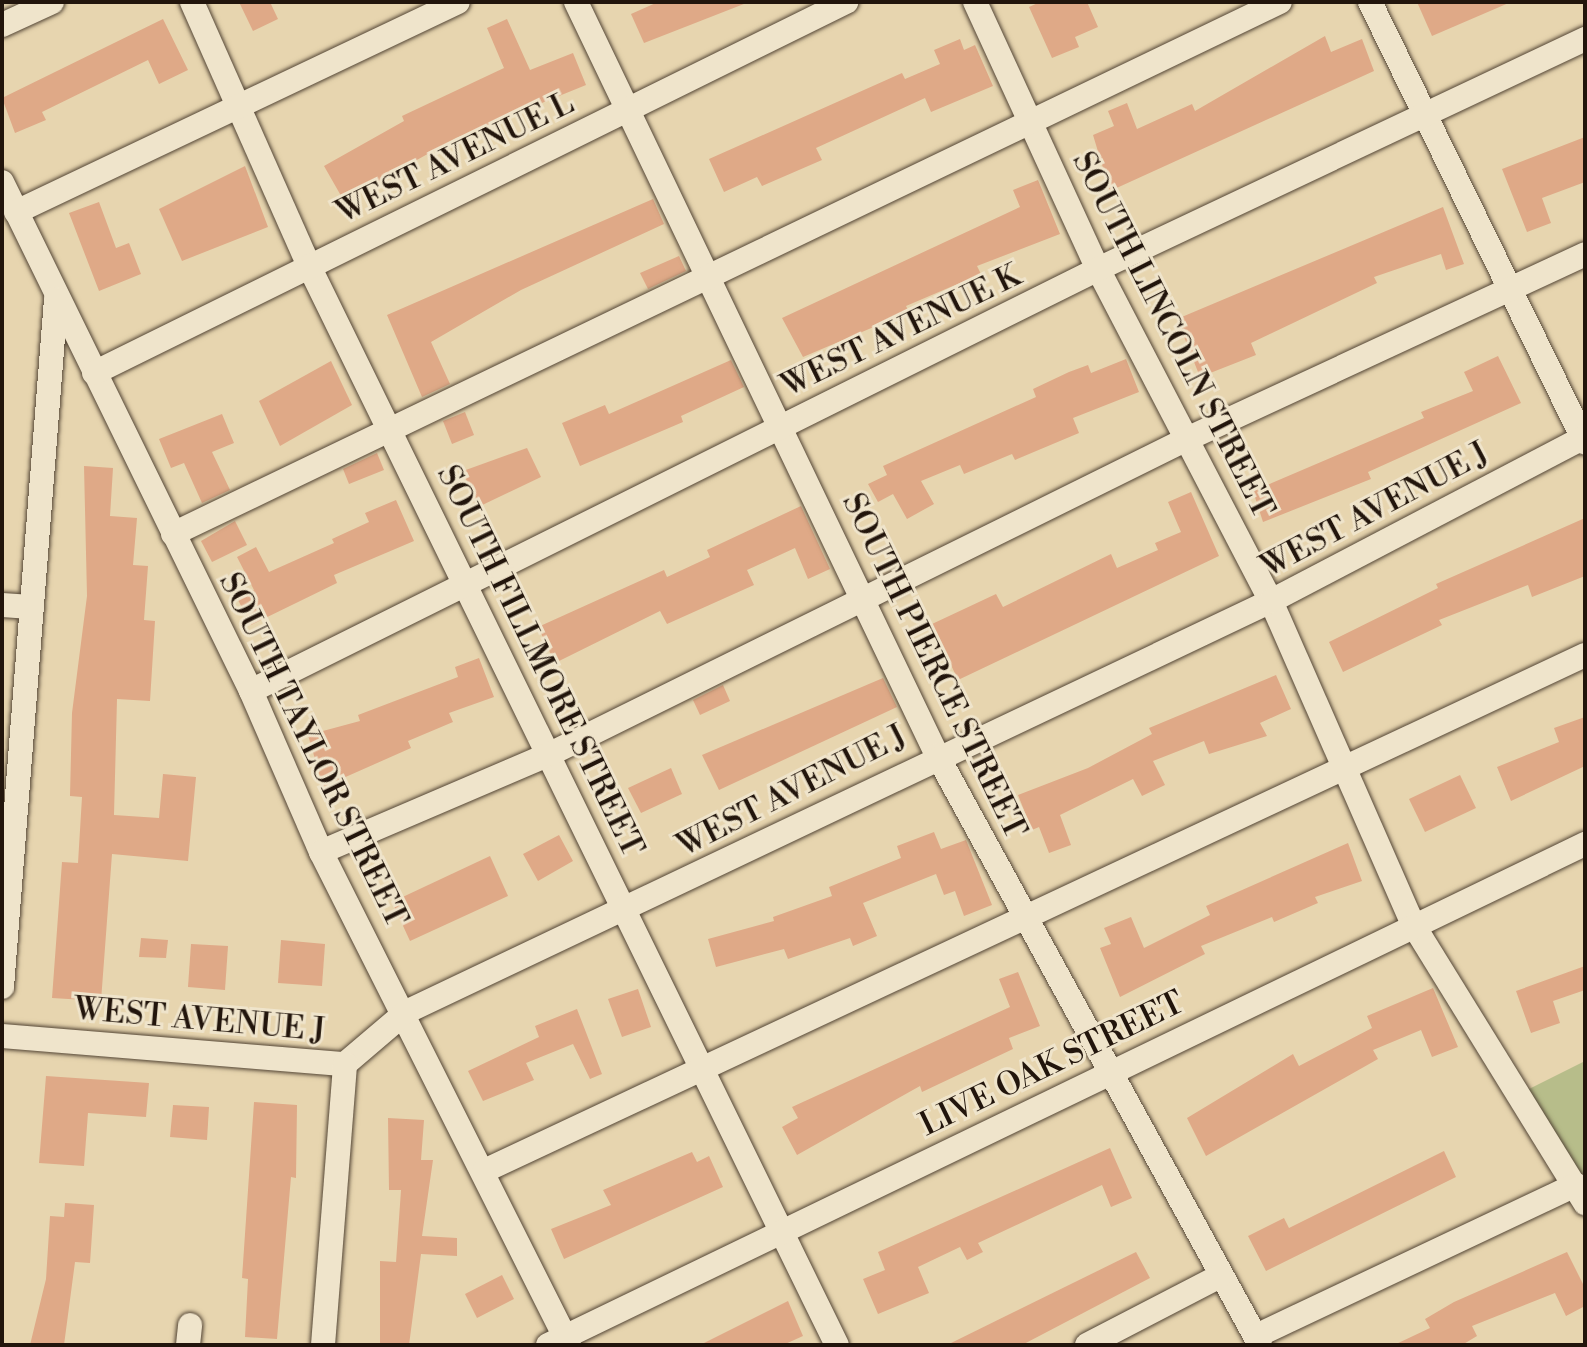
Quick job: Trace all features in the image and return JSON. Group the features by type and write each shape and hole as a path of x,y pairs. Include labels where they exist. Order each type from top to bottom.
{"street":[{"path":"2,25 52,2"},
{"name":"SOUTH FILLMORE STREET","path":"192,2 234,109 309,266 837,1345"},
{"path":"16,212 458,2"},
{"name":"SOUTH PIERCE STREET","path":"576,2 937,755 1106,1073 1218,1277 1258,1341"},
{"name":"WEST AVENUE L","path":"94,373 846,2"},
{"name":"SOUTH LINCOLN STREET","path":"975,2 1098,269 1271,601 1414,926 1580,1194"},
{"path":"173,534 706,274 1032,123 1280,2"},
{"path":"1370,2 1584,439"},
{"name":"WEST AVENUE K","path":"251,691 465,580 1098,269 1585,39"},
{"name":"SOUTH TAYLOR STREET","path":"2,182 56,298 251,691 321,852 406,1012 484,1171 561,1342"},
{"path":"321,852 550,754 1187,439 1585,254"},
{"path":"2,987 56,298"},
{"name":"WEST AVENUE J","path":"2,1036 345,1064 406,1012 626,910 937,755 1271,601 1584,439"},
{"path":"2,605 31,607"},
{"path":"484,1171 700,1066 1024,919 1585,655"},
{"name":"LIVE OAK STREET","path":"561,1342 779,1231 1585,844"},
{"path":"323,1345 345,1064"},
{"path":"1258,1341 1580,1194"},
{"path":"1087,1345 1218,1277"}],"green space":[{"path":"1585,1061 1585,1196 1527,1090"}],"building":[{"path":"239,2 270,2 278,19 253,31"},
{"path":"658,2 749,2 644,43 631,14"},
{"path":"1040,2 1087,2 1098,27 1075,37 1079,47 1052,58 1029,7"},
{"path":"1417,2 1511,2 1432,36"},
{"path":"163,19 188,70 159,84 148,60 42,112 46,120 15,133 2,98"},
{"path":"507,19 530,70 573,53 586,85 456,138 344,201 324,166 404,121 402,116 504,68 487,28"},
{"path":"1325,36 1331,52 1362,39 1374,71 1110,191 1093,135 1114,126 1108,111 1127,103 1137,129 1192,104 1195,111"},
{"path":"960,39 964,50 975,45 993,86 931,112 925,98 816,148 822,160 762,186 757,177 724,192 709,159 902,73 905,79 940,64 934,50"},
{"path":"1585,137 1585,182 1542,198 1551,223 1527,232 1502,169"},
{"path":"245,166 268,227 182,261 159,209"},
{"path":"1038,180 1060,234 977,266 981,274 906,306 909,312 803,357 782,318 1020,207 1013,190"},
{"path":"653,199 664,224 521,290 431,342 450,384 422,397 387,315"},
{"path":"99,202 116,248 129,243 141,274 99,291 69,213"},
{"path":"1443,207 1464,264 1446,270 1441,254 1374,277 1377,283 1251,343 1256,355 1200,377 1177,319"},
{"path":"679,256 686,271 648,289 640,273"},
{"path":"1498,356 1521,403 1368,472 1371,479 1263,522 1253,491 1424,418 1421,412 1473,391 1464,372"},
{"path":"1126,359 1139,392 1073,418 1079,433 1015,460 1012,454 964,474 960,465 921,481 934,504 907,519 893,494 878,502 868,484 887,475 883,466 1036,397 1033,389 1088,365 1091,373"},
{"path":"731,360 744,387 681,416 683,422 580,466 562,423 605,405 609,414"},
{"path":"331,361 352,405 280,446 259,401"},
{"path":"465,412 474,435 452,444 443,421"},
{"path":"222,414 234,443 212,452 230,490 202,503 184,463 171,468 159,439"},
{"path":"527,448 541,477 476,508 463,471"},
{"path":"377,453 384,470 349,484 343,469"},
{"path":"84,466 113,468 110,516 137,518 133,565 148,566 144,620 155,621 150,701 117,699 114,815 159,818 163,774 196,777 188,861 112,854 101,1001 52,998 62,862 78,863 82,797 70,796 72,713 87,596"},
{"path":"1191,492 1219,556 958,680 932,624 996,594 1003,607 1111,554 1117,568 1158,550 1155,543 1181,532 1168,502"},
{"path":"396,500 414,541 334,575 337,583 251,625 237,598 254,590 237,557 256,547 269,572 334,543 332,539 369,522 365,513"},
{"path":"801,506 830,569 808,579 795,548 747,570 754,585 667,624 660,611 555,663 538,627 664,570 667,577 710,557 707,550"},
{"path":"1585,518 1585,576 1532,597 1528,585 1439,620 1442,625 1343,672 1329,642 1438,588 1436,584"},
{"path":"235,521 247,545 212,562 201,541"},
{"path":"479,658 494,697 449,713 453,722 408,741 411,748 323,787 308,735 360,721 358,715 458,677 455,667"},
{"path":"1276,675 1291,709 1260,723 1267,736 1209,754 1204,741 1153,761 1165,785 1142,796 1133,779 1060,815 1071,845 1049,853 1039,827 1032,830 1018,795 1088,768 1152,734 1149,728"},
{"path":"883,678 897,707 719,790 702,755"},
{"path":"723,685 730,701 700,715 693,700"},
{"path":"1585,717 1585,766 1511,801 1497,767 1559,742 1554,728"},
{"path":"671,768 682,794 641,813 628,788"},
{"path":"1460,775 1476,808 1425,832 1409,799"},
{"path":"934,832 941,849 966,840 992,905 964,916 955,891 944,895 936,874 863,903 877,936 853,946 850,938 788,959 784,949 716,967 708,939 774,921 773,917 832,896 829,887 901,858 897,846"},
{"path":"559,835 573,861 538,881 523,854"},
{"path":"1348,843 1362,881 1315,897 1318,903 1274,922 1272,917 1201,946 1205,954 1120,997 1100,948 1111,944 1104,928 1131,917 1144,948 1210,915 1206,906"},
{"path":"490,856 508,896 410,941 392,902"},
{"path":"141,938 168,940 166,958 139,957"},
{"path":"281,940 325,944 322,986 278,983"},
{"path":"191,944 228,946 225,990 188,987"},
{"path":"1585,966 1585,990 1553,1001 1560,1023 1531,1033 1516,991"},
{"path":"1018,972 1040,1026 1009,1038 1013,1049 922,1092 920,1086 797,1155 782,1127 798,1118 792,1107 1010,1007 999,979"},
{"path":"1433,988 1458,1047 1432,1057 1421,1030 1373,1050 1378,1059 1206,1156 1187,1118 1293,1054 1299,1066 1372,1028 1367,1016"},
{"path":"638,989 651,1027 622,1037 608,999"},
{"path":"577,1009 602,1074 590,1079 573,1044 526,1063 534,1080 483,1101 468,1071 539,1037 535,1026"},
{"path":"46,1076 149,1083 146,1117 88,1113 84,1166 39,1163"},
{"path":"254,1102 297,1105 296,1178 291,1177 277,1339 245,1337 248,1279 242,1278"},
{"path":"173,1105 209,1107 207,1140 170,1137"},
{"path":"388,1118 424,1120 421,1160 433,1160 422,1236 457,1238 457,1256 421,1254 409,1345 380,1345 380,1261 396,1262 401,1190 389,1190"},
{"path":"1110,1148 1132,1198 1111,1207 1102,1185 978,1243 983,1252 967,1260 960,1247 918,1267 929,1293 878,1314 863,1279 885,1270 878,1252"},
{"path":"1444,1151 1456,1177 1266,1271 1248,1236 1284,1218 1289,1228"},
{"path":"692,1152 697,1162 709,1156 723,1187 564,1259 551,1229 611,1205 603,1190"},
{"path":"65,1203 94,1205 90,1263 75,1262 64,1345 30,1345 46,1279 50,1216 64,1217"},
{"path":"1136,1252 1150,1278 1022,1345 947,1345"},
{"path":"1567,1252 1585,1288 1585,1306 1566,1316 1555,1293 1472,1326 1477,1336 1462,1345 1394,1345 1430,1328 1425,1319 1454,1302"},
{"path":"502,1275 514,1299 477,1318 465,1294"},
{"path":"788,1301 803,1336 783,1345 700,1345"}]}
